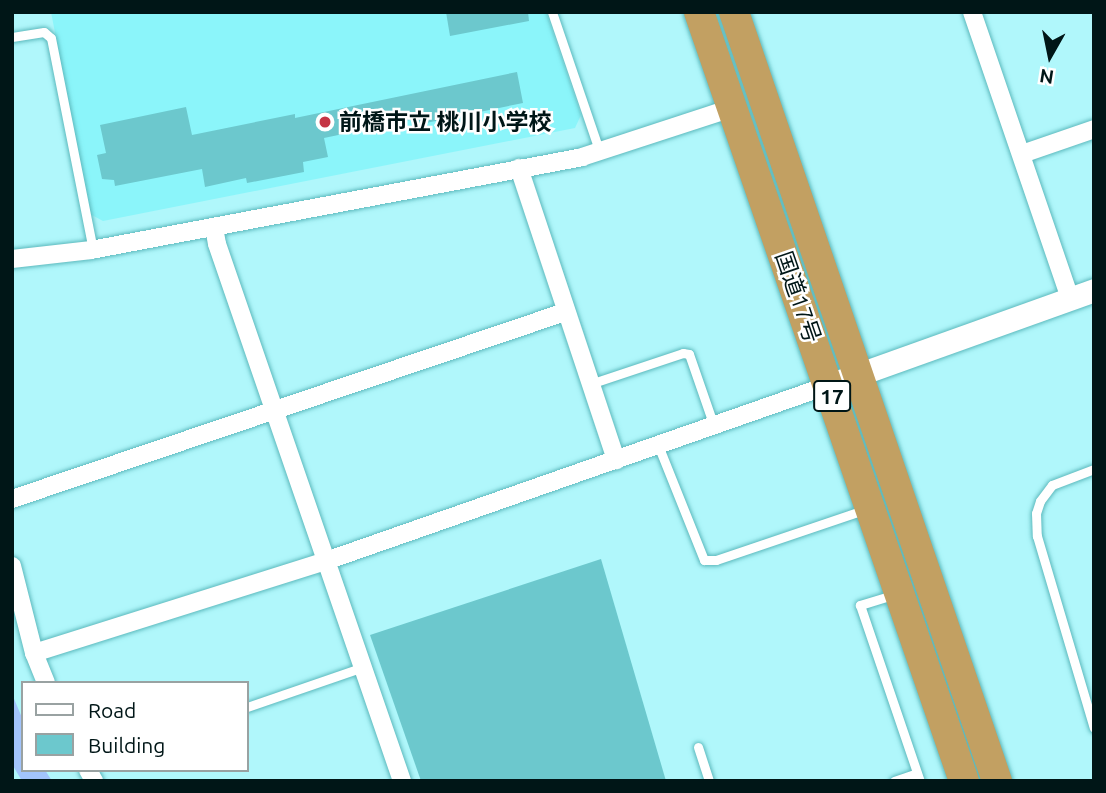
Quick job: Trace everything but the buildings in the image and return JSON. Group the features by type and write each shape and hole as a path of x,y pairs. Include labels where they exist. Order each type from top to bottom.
{"highway":[{"name":"国道17号","path":"699,12 964,781"},
{"name":"国道17号","path":"734,12 997,781"}],"street":[{"path":"972,12 1070,298"},
{"path":"12,259 93,250 600,153 732,108"},
{"path":"1022,155 1094,129"},
{"path":"519,168 616,460"},
{"path":"214,227 217,244 402,781"},
{"path":"34,653 327,561 858,376 1094,290"},
{"path":"12,499 565,312"},
{"path":"12,566 34,653 45,681"}],"lane":[{"path":"552,12 600,153"},
{"path":"12,37 44,32 51,38 93,250"},
{"path":"590,384 683,353 689,354 714,426"},
{"path":"657,445 705,560 716,560 870,508"},
{"path":"1094,469 1052,485 1040,501 1036,513 1037,536 1094,728"},
{"path":"894,781 918,777 860,605 900,593"},
{"path":"248,707 363,667"},
{"path":"698,747 709,781"}],"shaded area":[{"name":"前橋市立 桃川小学校","path":"51,12 546,12 581,115 575,128 103,221 90,214"},
{"path":"12,694 21,715 21,772 46,772 52,781 22,781 12,764"}],"place":[{"name":"前橋市立 桃川小学校","path":"325,122"}]}
